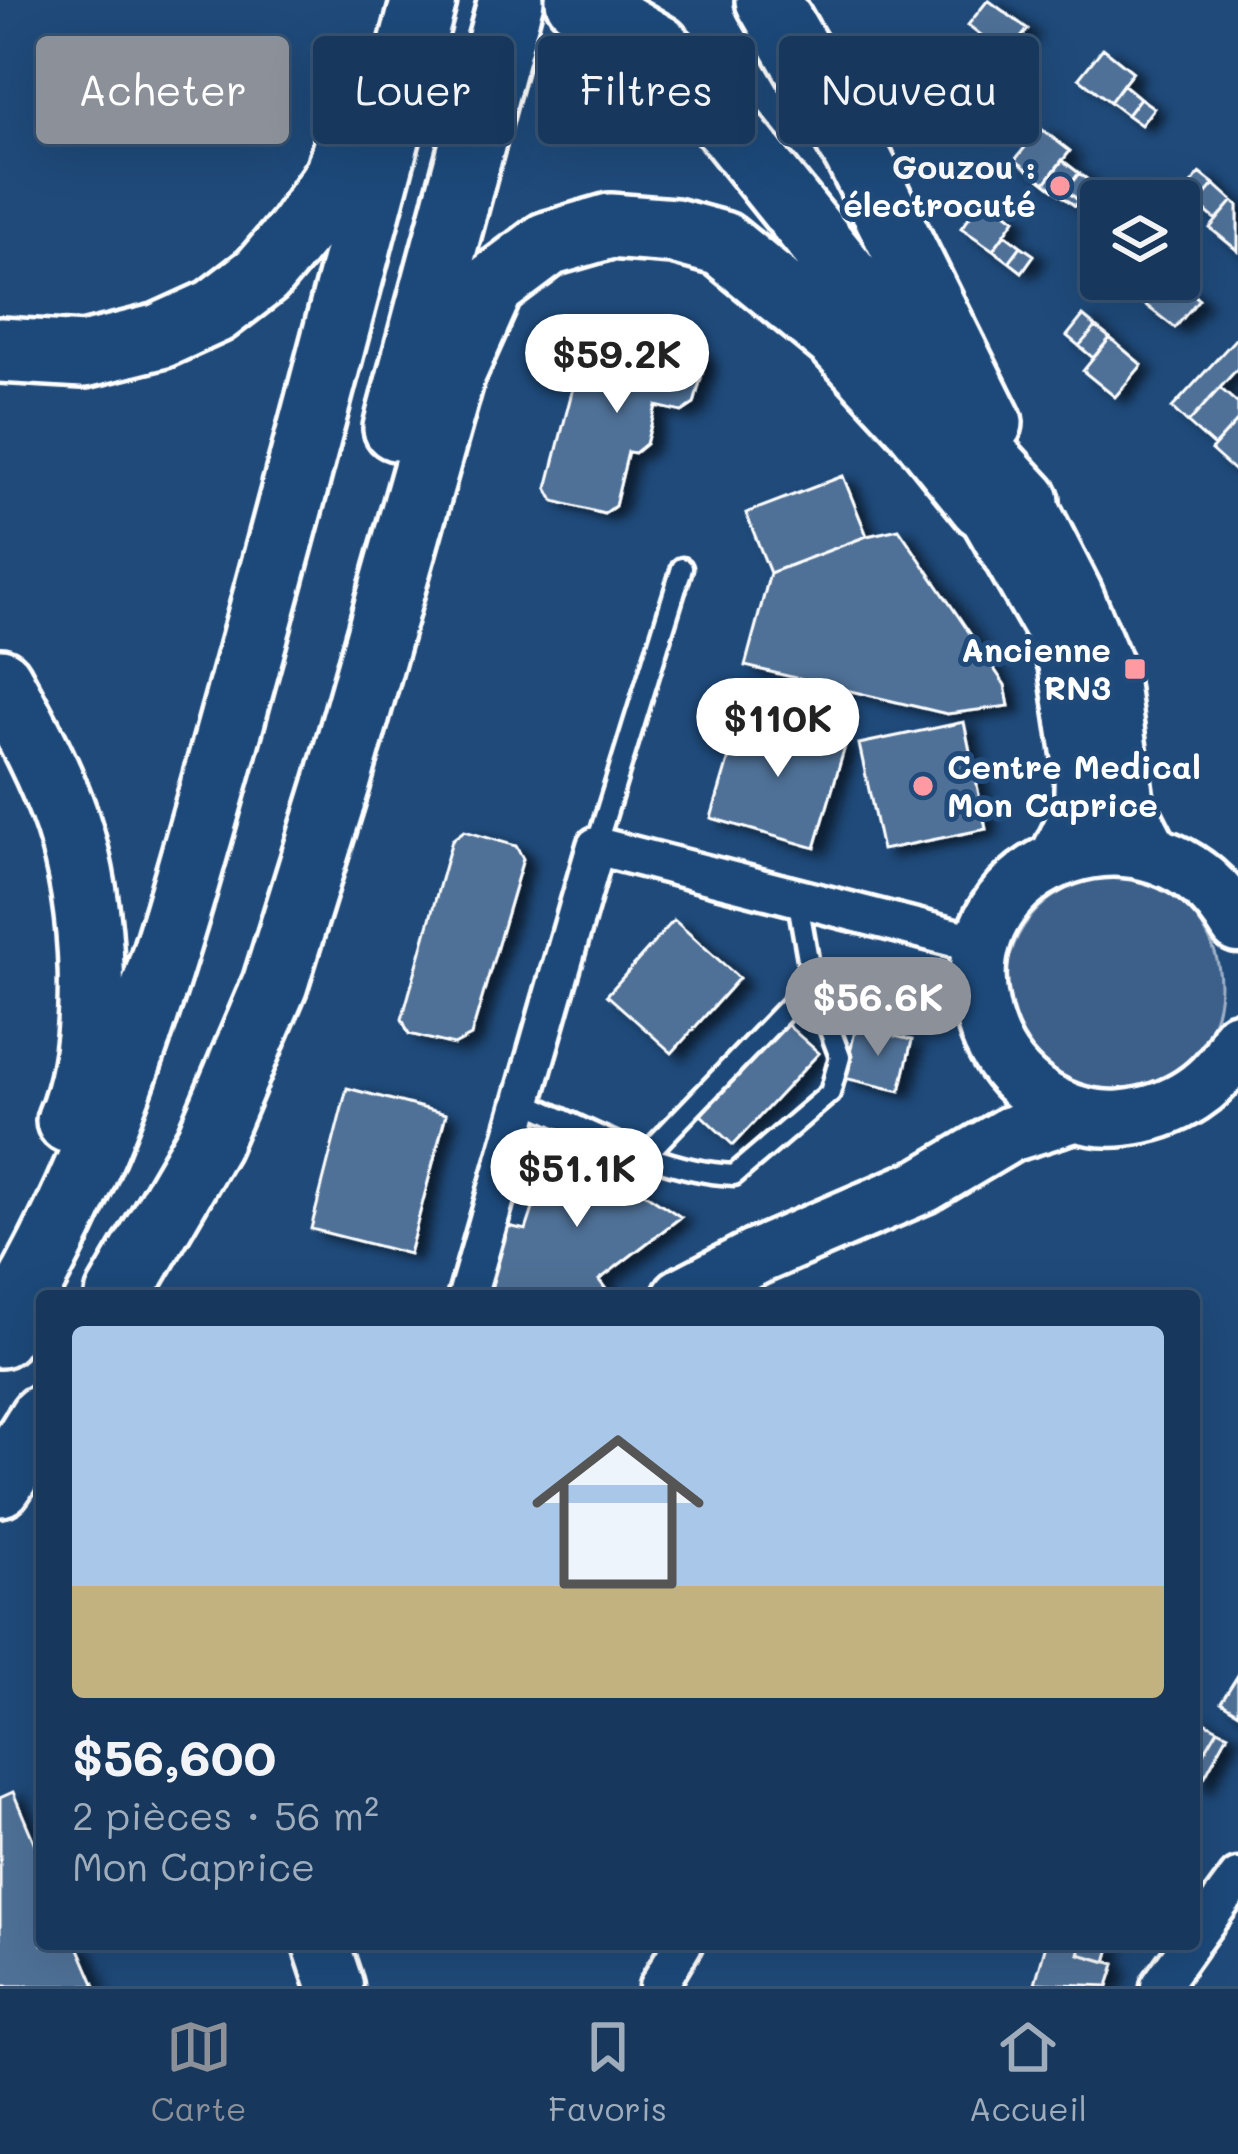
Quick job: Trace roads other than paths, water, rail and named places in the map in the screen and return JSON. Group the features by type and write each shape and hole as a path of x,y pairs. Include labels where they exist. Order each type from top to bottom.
{"highway":[{"path":"0,350 84,355 160,336 215,311 262,275 338,175 391,0"},
{"path":"0,1335 34,1280 96,1143 162,961 254,643 424,0"},
{"path":"119,1290 171,1173 245,971 352,606 511,0"},
{"path":"578,0 658,47 691,80 859,292 960,429 1004,502"},
{"path":"768,0 856,153 1004,502"},
{"path":"120,1290 208,1142 275,984 453,373 492,286 548,244 610,226 674,230 722,244 838,339 915,422 1004,502"},
{"path":"0,681 40,754 68,827 86,916 92,1001 82,1090 13,1257 0,1276"},
{"path":"0,1484 36,1427"}],"main road":[{"path":"1004,502 1074,593 1108,674 1126,803 1151,851"},
{"path":"1004,502 1066,662 1083,773 1082,808 1058,859"},
{"path":"1233,902 1190,870 1151,851 1088,848 1058,859 1025,880 998,909 982,945 977,988 986,1032 1008,1070 1038,1097 1074,1114 1110,1120 1147,1116 1210,1082 1236,1048"},
{"path":"924,1185 1008,1070"},
{"path":"693,1290 756,1257 924,1185 1010,1134 1074,1114"},
{"path":"324,1950 335,1986"}],"street":[{"path":"469,1290 596,846 982,945"},
{"path":"1200,1930 1238,1878"},
{"path":"658,1986 679,1950"},
{"path":"1160,1986 1186,1950"}],"lane":[{"path":"596,846 682,568"},
{"path":"523,1101 646,1155 704,1174 734,1175 830,1093 840,1057 812,982 797,897"},
{"path":"646,1155 812,982"}],"place":[{"name":"Gouzou : électrocuté","path":"1060,186"},
{"name":"Ancienne RN3","path":"1135,669"},
{"name":"Centre Medical Mon Caprice","path":"923,786"}]}
